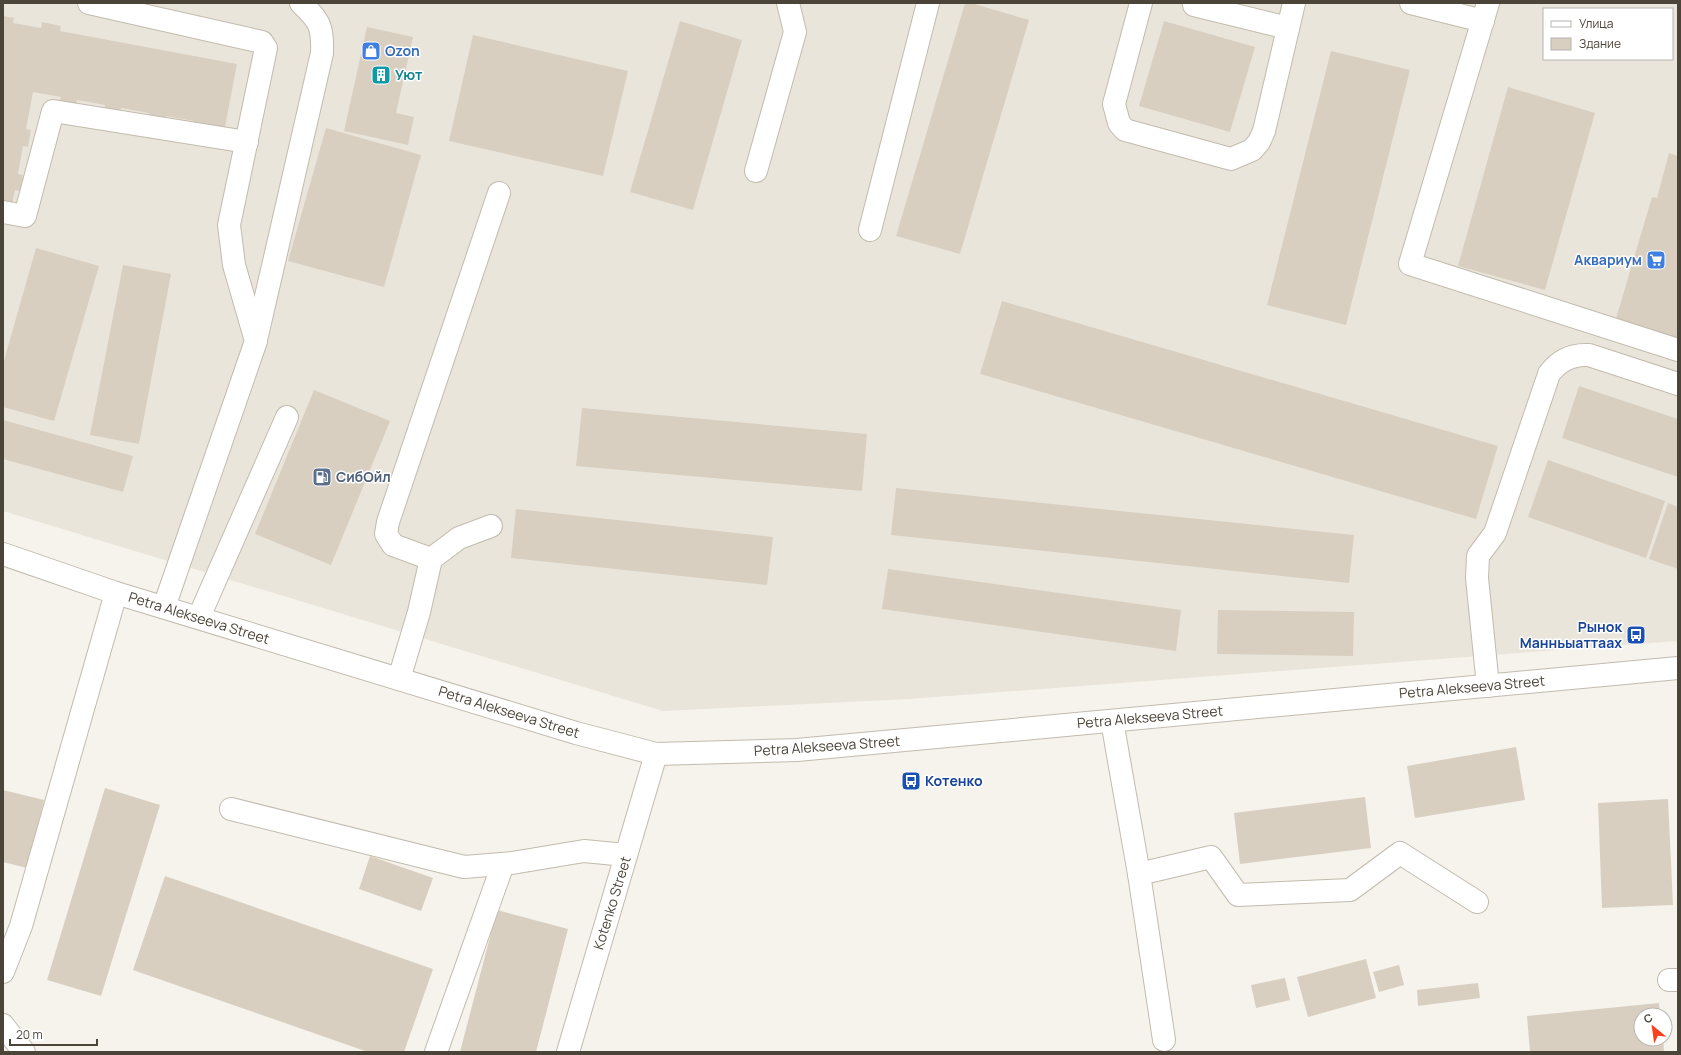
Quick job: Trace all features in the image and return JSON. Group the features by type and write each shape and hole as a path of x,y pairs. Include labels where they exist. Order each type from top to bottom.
{"street":[{"path":"89,3 262,42 266,48 229,225 234,265 256,342"},
{"path":"164,607 256,342 322,53 323,32 313,14 301,3"},
{"path":"756,171 795,32 788,3"},
{"path":"870,230 928,3"},
{"path":"1141,3 1114,104 1119,123 1125,130 1231,159 1252,150 1259,142 1264,132 1294,3"},
{"path":"1411,3 1485,12 1410,264 1678,350"},
{"path":"1194,5 1288,28"},
{"path":"3,212 25,216 53,111 247,142"},
{"path":"431,559 393,545 386,534 388,522 499,193"},
{"path":"1488,686 1477,578 1478,556 1495,533 1549,374 1556,364 1566,359 1578,355 1589,355 1678,384"},
{"path":"199,617 287,417"},
{"path":"399,679 419,612 431,559 459,538 491,526"},
{"name":"Petra Alekseeva Street","path":"3,554 116,593 199,617 576,733 656,754 797,750 1678,668"},
{"path":"3,972 21,926 116,593"},
{"path":"1112,721 1139,874 1164,1040"},
{"name":"Kotenko Street","path":"568,1052 656,754"},
{"path":"231,809 464,867 503,864 584,851 626,855"},
{"path":"1139,874 1211,857 1238,895 1350,890 1400,853 1477,902"},
{"path":"436,1052 503,864"},
{"path":"3,1025 24,1052"}],"shaded area":[{"path":"3,3 1678,3 1678,641 909,699 663,711 3,511"}],"building":[{"path":"965,3 971,3 1029,20 960,254 896,236"},
{"path":"3,16 14,18 13,23 41,28 42,22 61,26 60,31 237,64 225,127 210,125 209,130 193,127 194,121 166,116 165,121 148,118 149,113 121,108 120,114 104,110 105,105 77,100 76,105 59,102 61,97 33,92 26,129 31,130 28,147 23,146 18,174 23,175 20,191 15,190 12,205 3,204"},
{"path":"680,21 742,40 693,210 630,192"},
{"path":"1164,21 1255,47 1230,132 1139,106"},
{"name":"Уют","path":"367,27 413,37 396,113 414,117 408,145 344,131"},
{"path":"473,35 628,71 603,176 449,141"},
{"path":"1331,51 1410,70 1346,325 1267,305"},
{"path":"1508,87 1595,113 1545,290 1458,266"},
{"path":"326,128 421,155 384,287 288,261"},
{"name":"Аквариум","path":"1669,153 1678,156 1678,341 1615,322 1652,197 1657,198"},
{"path":"36,248 99,266 54,421 3,407 3,364"},
{"path":"123,265 171,274 139,444 90,435"},
{"path":"1002,301 1498,446 1476,519 980,374"},
{"path":"1579,386 1678,419 1678,477 1562,438"},
{"name":"СибОйл","path":"314,390 390,421 331,565 255,534"},
{"path":"582,408 867,434 862,491 576,466"},
{"path":"3,420 133,456 123,492 3,459"},
{"path":"1548,460 1665,501 1646,558 1528,517"},
{"path":"896,488 1354,535 1349,583 891,535"},
{"path":"1668,503 1678,507 1678,569 1649,559"},
{"path":"516,509 773,537 767,585 511,558"},
{"path":"888,569 1181,610 1176,651 882,609"},
{"path":"1218,610 1354,612 1353,656 1217,654"},
{"path":"1516,747 1525,800 1415,818 1407,766"},
{"path":"105,788 160,805 101,996 47,980"},
{"path":"3,790 44,800 27,868 3,862"},
{"path":"1365,797 1371,848 1240,864 1234,813"},
{"path":"1668,799 1673,905 1602,908 1598,803"},
{"path":"370,856 433,878 421,911 359,889"},
{"path":"165,876 433,969 404,1052 368,1052 133,970"},
{"path":"497,910 568,929 536,1052 460,1052"},
{"path":"1366,959 1376,998 1308,1017 1297,977"},
{"path":"1399,965 1404,985 1379,992 1373,972"},
{"path":"1285,978 1290,1000 1256,1008 1251,985"},
{"path":"1478,983 1480,998 1418,1006 1417,990"},
{"path":"1659,1003 1659,1007 1633,1007 1633,1047 1664,1047 1664,1051 1530,1052 1527,1016"}],"place":[{"name":"Ozon","path":"371,51"},
{"name":"Уют","path":"381,75"},
{"name":"Аквариум","path":"1656,260"},
{"name":"СибОйл","path":"322,477"},
{"name":"Рынок Манньыаттаах","path":"1636,635"},
{"name":"Котенко","path":"911,781"}]}
